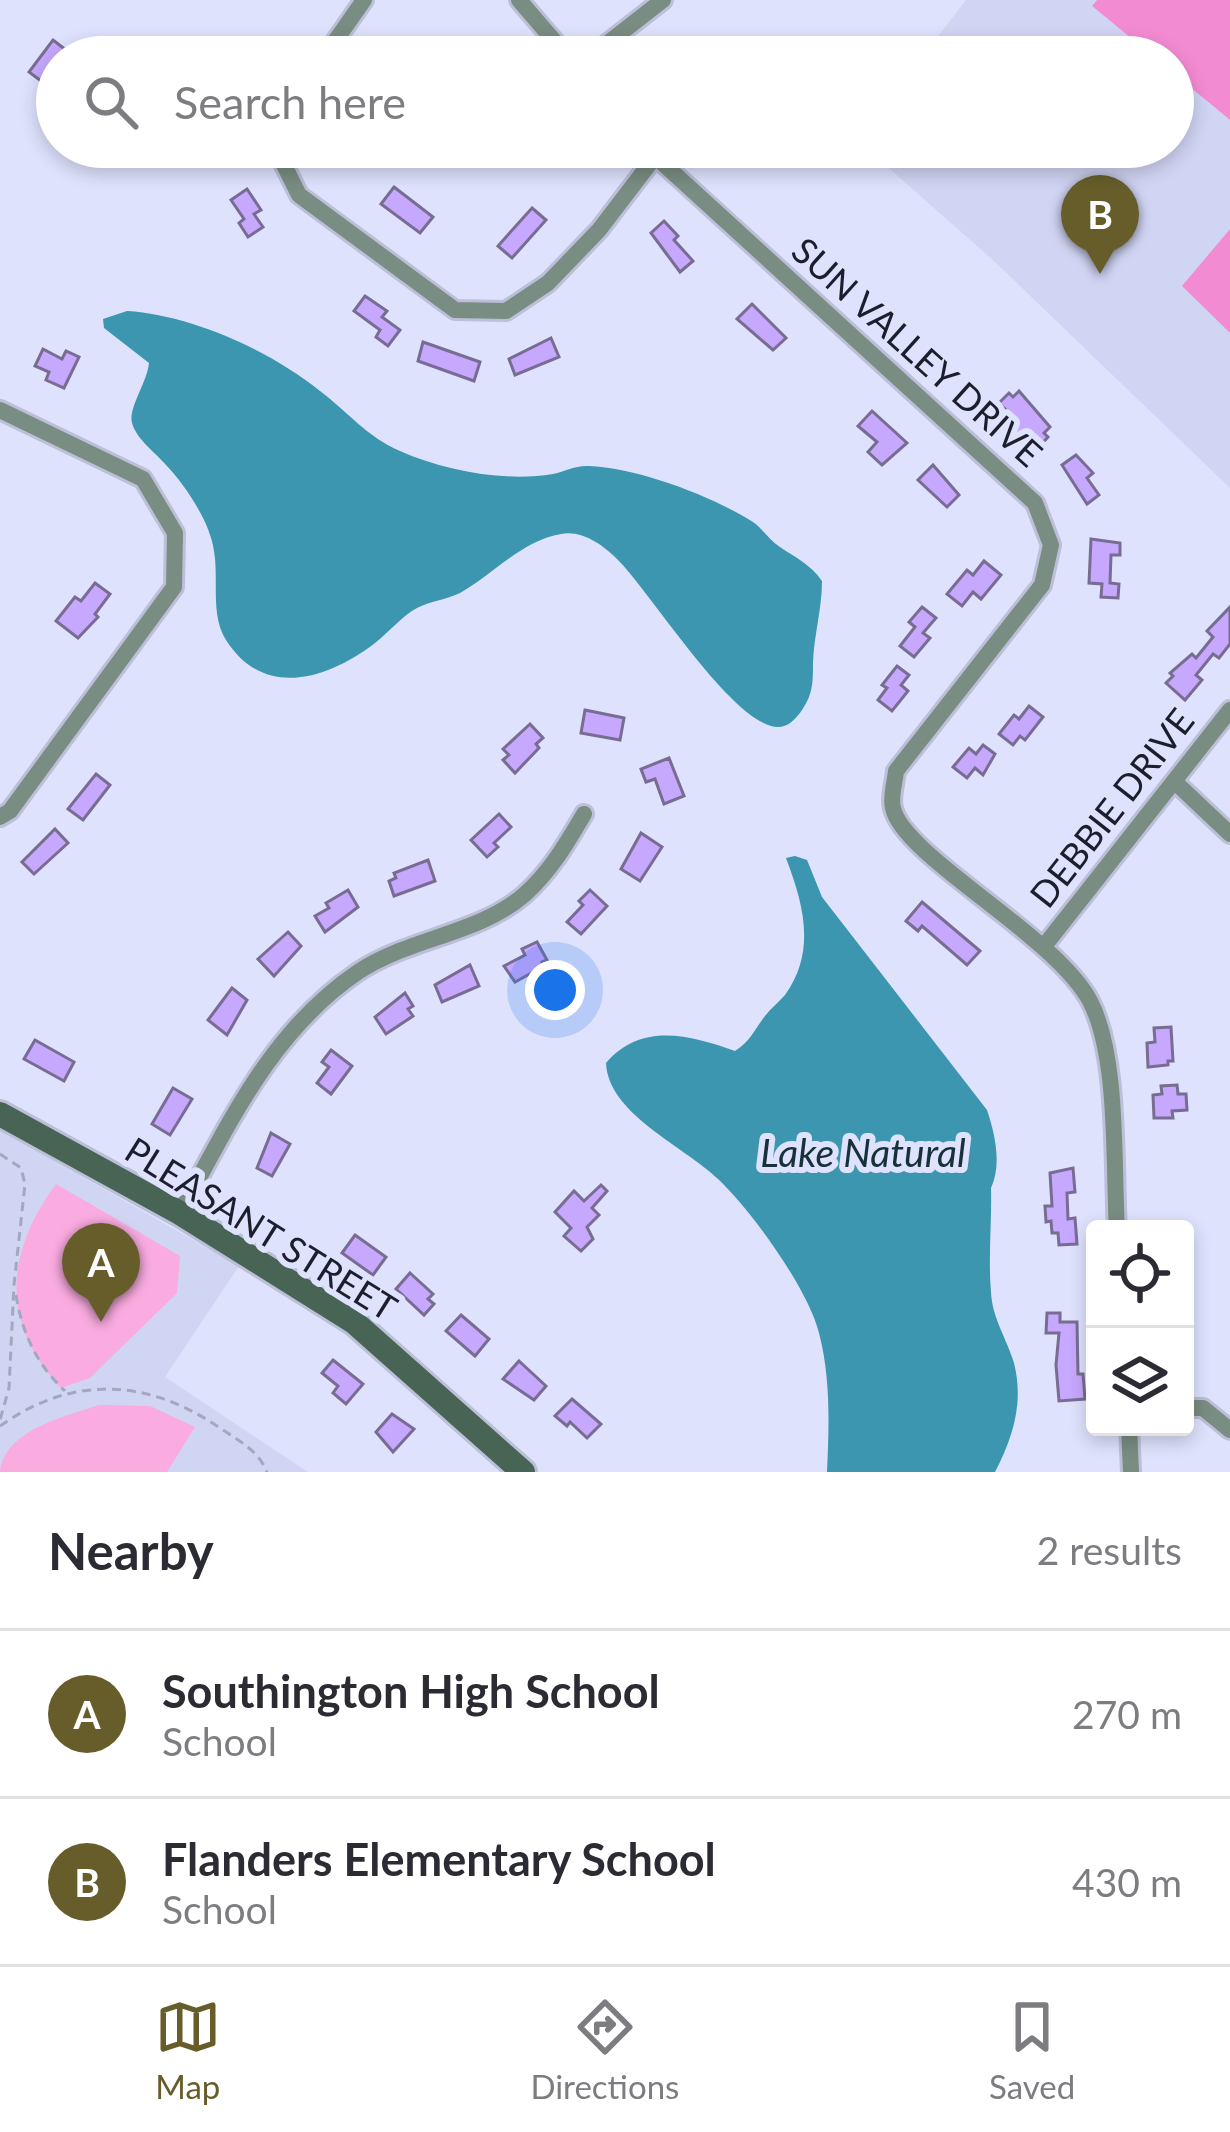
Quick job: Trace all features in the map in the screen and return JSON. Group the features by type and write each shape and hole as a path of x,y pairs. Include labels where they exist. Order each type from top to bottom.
{"street":[{"path":"339,36 364,0"},
{"path":"520,0 550,36"},
{"path":"617,36 663,0"},
{"path":"286,168 299,195 455,310 506,311 548,283 599,230 640,168"},
{"name":"SUN VALLEY DRIVE","path":"666,168 1035,503 1052,544 1042,585 896,771 892,807 908,836 1045,946 1088,996 1106,1037 1116,1220"},
{"path":"0,410 143,479 175,533 174,587 10,811 0,817"},
{"name":"DEBBIE DRIVE","path":"1045,946 1230,710"},
{"path":"1174,782 1230,833"},
{"path":"180,1214 272,1052 299,1022 359,971 396,950 486,918 521,898 564,850 584,814"},
{"name":"PLEASANT STREET","path":"0,1114 180,1214 354,1322 514,1469"},
{"path":"1194,1408 1203,1408 1230,1430"},
{"path":"1129,1436 1131,1472"}],"path":[{"path":"0,1154 21,1168 26,1184 9,1388 0,1423"},
{"path":"14,1285 25,1333 37,1358 66,1392"},
{"path":"0,1423 66,1392 149,1392 203,1417 260,1456 267,1472"}],"shaded area":[{"path":"966,0 1097,0 1092,6 1128,36 938,36"},
{"path":"1097,0 1230,0 1230,120 1194,90 1194,36 1128,36 1092,6"},
{"path":"1194,90 1230,120 1230,229 1183,286 1230,333 1230,488 995,262 889,168 1194,168"},
{"path":"1230,229 1230,333 1182,286"},
{"path":"0,1130 239,1266 165,1377 308,1472 0,1472"},
{"path":"56,1184 180,1256 177,1293 90,1378 61,1388 27,1338 16,1288 27,1236"},
{"path":"99,1405 150,1406 195,1427 167,1472 0,1472 4,1458 24,1435"}],"water":[{"path":"127,311 177,319 253,349 300,376 378,439 418,458 475,473 515,477 584,466 630,472 674,485 753,522 822,581 812,683 804,707 778,727 738,705 617,559 592,540 569,533 534,543 460,593 417,608 375,643 337,666 297,678 259,671 241,659 221,630 214,551 202,517 181,483 134,429 133,410 149,363 104,328 103,319"},
{"name":"Lake Natural","path":"786,858 807,860 822,897 987,1110 997,1159 991,1188 992,1302 1014,1363 1018,1392 1012,1433 995,1472 827,1472 826,1368 819,1333 803,1295 732,1193 633,1113 610,1081 606,1063 620,1050 651,1037 683,1037 735,1051 749,1039 785,995 801,961 802,910"}],"building":[{"path":"394,187 433,217 420,233 381,204"},
{"path":"247,189 261,210 254,214 263,227 248,237 239,223 244,219 231,200"},
{"path":"532,208 546,220 512,258 498,246"},
{"path":"664,221 693,261 680,272 651,233"},
{"path":"365,296 387,311 382,317 400,330 388,346 376,337 380,330 354,311"},
{"path":"752,304 786,338 773,350 737,319"},
{"path":"551,338 559,357 515,375 509,359"},
{"path":"423,342 480,362 474,381 418,361"},
{"path":"43,349 62,359 66,351 79,357 64,388 46,380 49,372 35,366"},
{"path":"1019,391 1050,427 1037,449 998,416 1005,409 999,403"},
{"path":"872,411 907,443 882,465 868,452 877,442 858,426"},
{"path":"1076,455 1093,473 1087,478 1099,495 1087,504 1062,465"},
{"path":"933,465 959,495 947,507 918,480"},
{"path":"1091,539 1120,543 1120,555 1111,555 1110,583 1119,584 1118,598 1101,597 1102,584 1089,583"},
{"path":"984,561 1001,575 981,599 973,592 962,606 947,594 967,570 973,575"},
{"path":"95,583 110,594 95,614 98,617 78,638 56,621 75,597 81,601"},
{"path":"922,607 936,618 923,633 930,638 914,657 900,646 915,627 909,622"},
{"path":"1230,607 1230,644 1219,658 1213,654 1196,675 1202,680 1185,700 1166,683 1173,676 1170,673 1192,654 1196,658 1213,637 1207,631"},
{"path":"897,666 909,675 901,685 908,691 892,711 878,700 887,688 882,685"},
{"path":"1029,706 1043,717 1025,740 1020,736 1013,745 999,734 1014,715 1019,719"},
{"path":"585,710 624,718 620,740 581,733"},
{"path":"530,724 543,738 515,773 503,760 509,755 503,749"},
{"path":"983,745 995,754 983,775 975,768 967,778 953,767 969,748 976,754"},
{"path":"669,758 684,796 664,804 655,779 646,782 641,769"},
{"path":"96,774 110,785 83,820 68,809"},
{"path":"499,814 511,827 487,857 471,840"},
{"path":"55,829 68,843 34,874 22,862"},
{"path":"641,833 662,847 640,881 621,869"},
{"path":"428,860 435,881 394,896 389,881 396,878 394,873"},
{"path":"348,890 358,907 325,932 315,916"},
{"path":"590,890 607,906 581,934 567,922"},
{"path":"922,902 980,951 967,965 922,926 918,931 906,921"},
{"path":"288,932 301,946 274,976 258,959"},
{"path":"537,942 547,960 544,966 515,982 504,966"},
{"path":"470,965 479,986 442,1002 435,985"},
{"path":"232,988 247,1000 227,1035 208,1020"},
{"path":"405,993 413,1016 386,1034 375,1017"},
{"path":"1171,1027 1173,1061 1148,1067 1147,1043 1155,1042 1154,1028"},
{"path":"35,1040 74,1062 64,1081 24,1059"},
{"path":"331,1050 352,1066 331,1094 317,1083 329,1067 322,1062"},
{"path":"1177,1085 1178,1094 1186,1094 1187,1110 1172,1111 1173,1118 1154,1118 1153,1095 1162,1094 1161,1086"},
{"path":"173,1088 192,1099 170,1135 152,1124"},
{"path":"271,1133 290,1144 272,1176 257,1168"},
{"path":"1073,1168 1075,1192 1067,1193 1068,1219 1075,1218 1077,1244 1059,1245 1058,1233 1052,1233 1051,1221 1046,1222 1045,1206 1052,1206 1050,1173"},
{"path":"601,1185 607,1191 592,1208 599,1215 587,1227 593,1239 581,1251 564,1236 571,1228 555,1212 574,1191 584,1201"},
{"path":"355,1235 386,1257 373,1275 342,1253"},
{"path":"410,1273 433,1294 428,1299 434,1304 424,1315 396,1289"},
{"path":"1047,1313 1060,1313 1060,1322 1077,1322 1078,1374 1083,1374 1085,1399 1059,1401 1059,1333 1046,1333"},
{"path":"461,1315 489,1339 475,1356 446,1331"},
{"path":"333,1360 363,1384 346,1404 333,1393 338,1386 322,1373"},
{"path":"519,1361 546,1386 534,1400 503,1379"},
{"path":"572,1399 601,1424 587,1438 555,1416"},
{"path":"392,1414 414,1429 393,1452 376,1432"}],"place":[{"name":"Flanders Elementary School","path":"1100,274"},
{"name":"Southington High School","path":"101,1322"}]}
